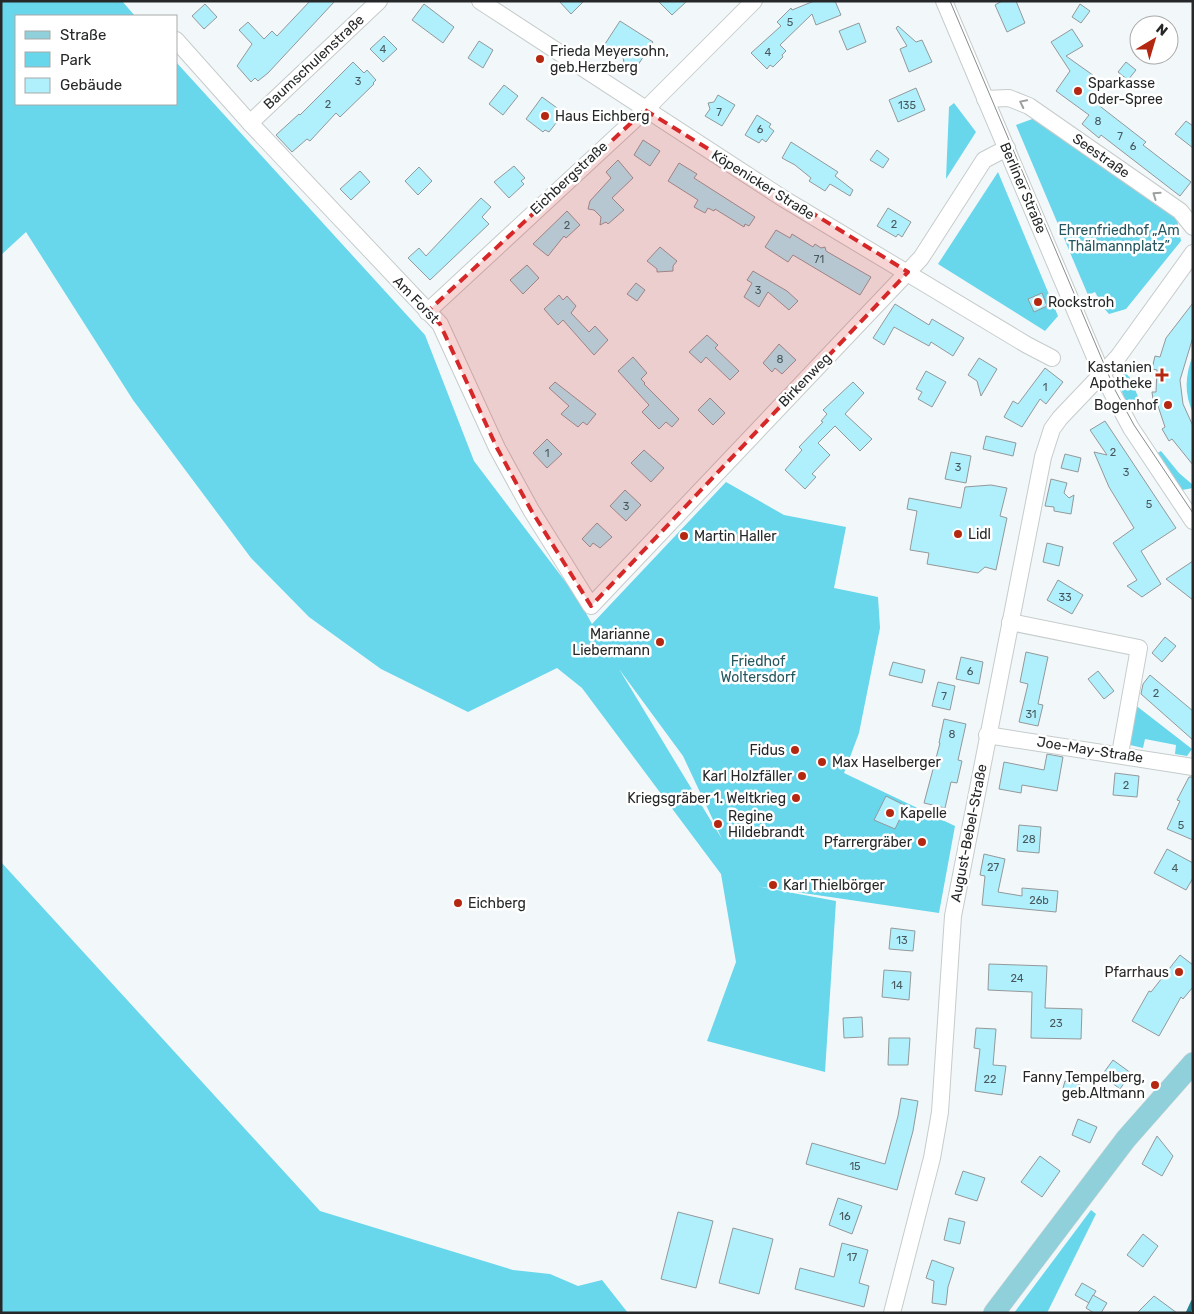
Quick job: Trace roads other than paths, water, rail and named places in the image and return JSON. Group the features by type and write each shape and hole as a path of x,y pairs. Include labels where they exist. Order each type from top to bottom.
{"main road":[{"path":"994,1313 1126,1139 1193,1063"}],"street":[{"name":"Baumschulenstraße","path":"250,123 379,1"},
{"name":"Köpenicker Straße","path":"480,1 784,199 908,272 1026,345 1052,358"},
{"name":"Eichbergstraße","path":"427,312 645,110 754,1"},
{"name":"Berliner Straße","path":"944,1 993,98 1007,148 1102,374 1119,408 1188,503 1193,521"},
{"name":"Am Forst","path":"178,42 250,123 440,324 497,448 530,510 591,606"},
{"name":"Seestraße","path":"993,98 1014,99 1030,106 1180,212 1193,227"},
{"name":"Birkenweg","path":"591,606 921,258 984,160 1007,148"},
{"name":"August-Bebel-Straße","path":"892,1313 932,1158 938,1122 953,916 1042,458 1052,429 1070,406 1120,354 1193,253"},
{"path":"1010,622 1139,648 1120,754"},
{"name":"Joe-May-Straße","path":"988,735 1120,754 1193,767"}],"waterway":[{"path":"1188,1313 1193,1302"}],"tram line":[{"path":"950,1 1115,390 1134,425 1193,513"}],"place":[{"name":"Frieda Meyersohn, geb.Herzberg","path":"540,59"},
{"name":"Sparkasse Oder-Spree","path":"1078,91"},
{"name":"Haus Eichberg","path":"545,116"},
{"name":"Rockstroh","path":"1038,302"},
{"name":"Kastanien Apotheke","path":"1162,375"},
{"name":"Bogenhof","path":"1168,405"},
{"name":"Lidl","path":"958,534"},
{"name":"Martin Haller","path":"684,536"},
{"name":"Marianne Liebermann","path":"660,642"},
{"name":"Fidus","path":"795,750"},
{"name":"Max Haselberger","path":"822,762"},
{"name":"Karl Holzfäller","path":"802,776"},
{"name":"Kriegsgräber 1. Weltkrieg","path":"796,798"},
{"name":"Kapelle","path":"890,813"},
{"name":"Regine Hildebrandt","path":"718,824"},
{"name":"Pfarrergräber","path":"922,842"},
{"name":"Karl Thielbörger","path":"773,885"},
{"name":"Eichberg","path":"458,903"},
{"name":"Pfarrhaus","path":"1179,972"},
{"name":"Fanny Tempelberg, geb.Altmann","path":"1155,1085"}],"park label":[{"name":"Ehrenfriedhof „Am Thälmannplatz”","path":"1119,238"},
{"name":"Friedhof Woltersdorf","path":"758,670"}]}
